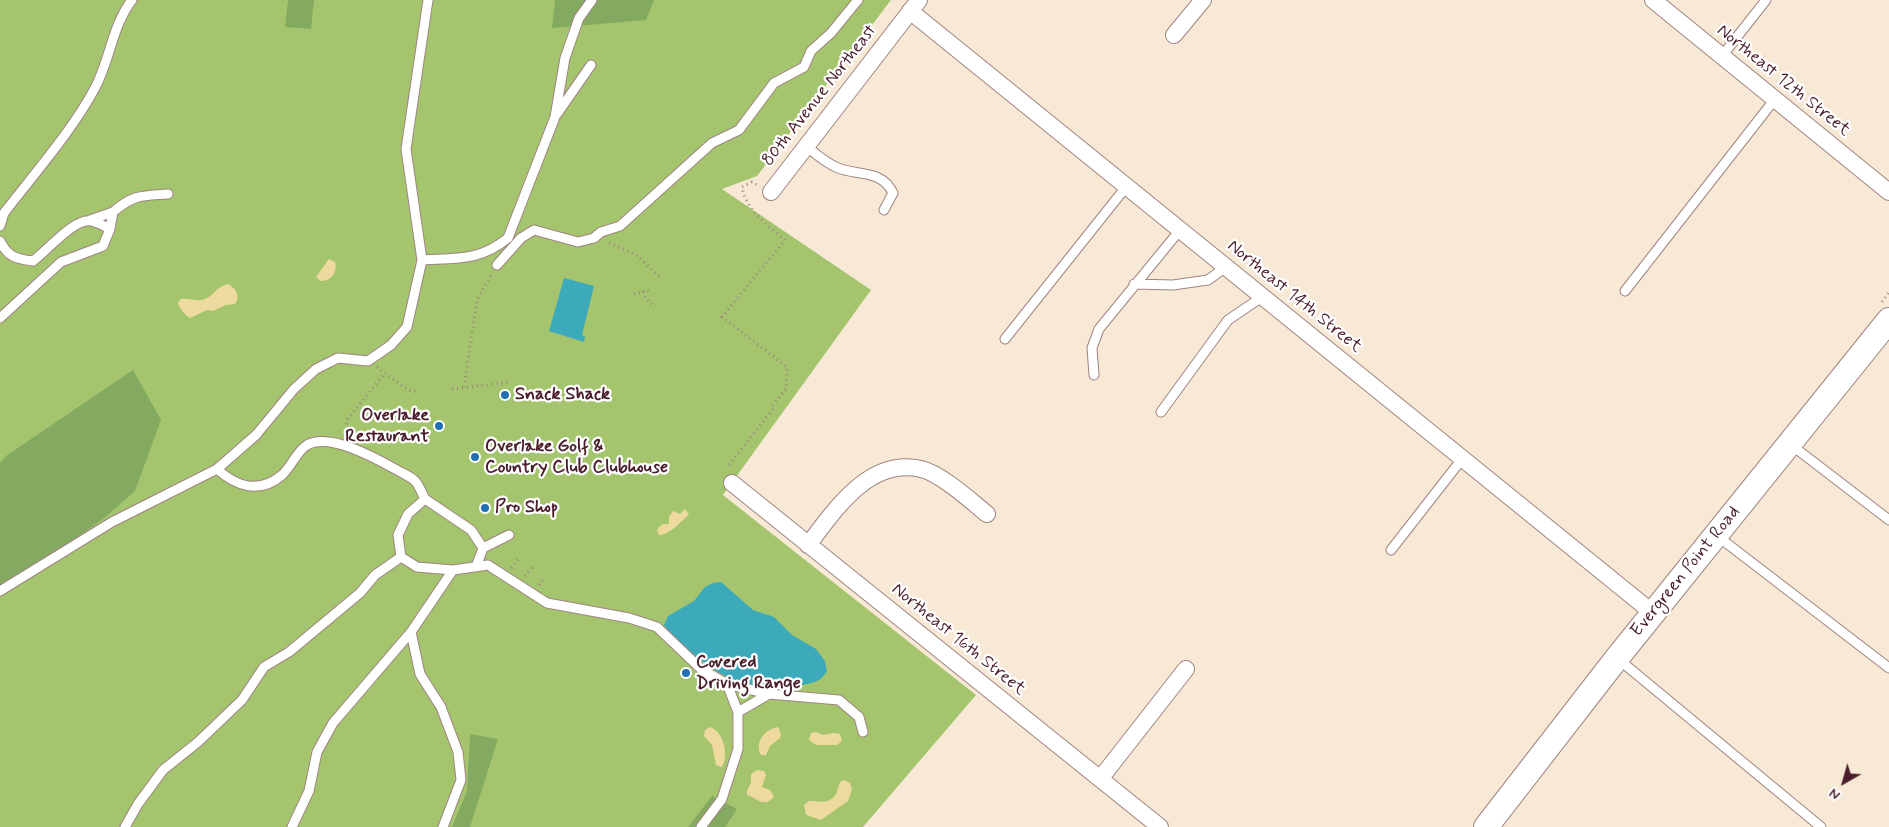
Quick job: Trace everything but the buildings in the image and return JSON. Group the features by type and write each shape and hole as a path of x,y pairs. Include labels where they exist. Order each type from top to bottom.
{"street":[{"path":"1174,35 1203,0"},
{"name":"Northeast 12th Street","path":"1653,0 1889,192"},
{"name":"80th Avenue Northeast","path":"771,192 914,6"},
{"name":"Northeast 14th Street","path":"914,6 1126,186 1653,613"},
{"name":"Evergreen Point Road","path":"1486,827 1653,613 1790,444 1886,330"},
{"path":"808,545 848,496 862,483 881,472 900,468 922,468 940,478 987,514"},
{"name":"Northeast 16th Street","path":"732,483 1160,827"},
{"path":"1100,779 1186,669"}],"lane":[{"path":"0,226 4,213 60,141 95,88 109,55 116,26 132,0"},
{"path":"0,591 112,522 217,469 256,435 294,389 316,369 338,358 368,361 391,345 407,327 422,260 406,149 428,0"},
{"path":"422,260 476,256 496,247 508,238 556,117 565,58 579,18 592,0"},
{"path":"497,265 521,238 534,230 578,242 594,238 602,232 620,226 712,143 739,130 774,83 804,67 811,51 831,33 858,0"},
{"path":"1722,56 1766,0"},
{"path":"556,117 592,65"},
{"path":"1625,291 1775,99"},
{"path":"806,146 839,169 872,175 882,180 890,187 893,193 884,210"},
{"path":"1005,339 1126,186"},
{"path":"0,241 13,257 33,261 74,225 113,212 126,201 139,196 168,194"},
{"path":"0,318 61,262 103,246 110,229 113,212"},
{"path":"90,220 110,229"},
{"path":"1094,375 1092,348 1099,329 1180,230"},
{"path":"496,247 497,265"},
{"path":"1134,284 1173,285 1208,280 1226,267"},
{"path":"1161,412 1228,320 1262,297"},
{"path":"217,469 230,481 249,487 268,484 282,474 307,446 321,441 336,444 361,452 415,480 426,500 471,530 483,548"},
{"path":"1790,444 1889,520"},
{"path":"1391,550 1462,458"},
{"path":"426,500 408,514 398,535 401,557 416,567 453,570 488,565 547,603 628,618 657,627 701,669 727,684 769,694 840,700 859,717 863,732"},
{"path":"476,567 483,548 509,535"},
{"path":"1716,535 1889,668"},
{"path":"125,827 138,804 163,770 198,742 242,700 264,666 289,652 360,592 374,575 401,557"},
{"path":"292,827 309,791 317,752 333,723 411,632 453,570"},
{"path":"411,632 420,674 441,706 458,752 461,780 443,827"},
{"path":"1617,658 1821,827"},
{"path":"701,827 722,799 738,749 738,712 727,684"},
{"path":"738,712 769,694"}],"path":[{"path":"729,465 773,409 772,406 786,388 787,368 722,317 785,240 754,213 743,194 742,187 752,182 771,192"},
{"path":"594,238 636,254 660,277"},
{"path":"464,388 477,300 497,265"},
{"path":"634,294 647,290 650,292"},
{"path":"644,291 645,298 655,307"},
{"path":"368,361 408,390 418,392"},
{"path":"361,452 363,448 353,441 347,432 348,419 384,373"},
{"path":"452,389 510,382"},
{"path":"512,567 520,557"},
{"path":"524,577 532,567"},
{"path":"537,587 545,577"}],"green space":[{"path":"0,0 891,0 757,176 722,189 871,290 723,495 976,695 863,827 0,827"},
{"path":"288,0 314,0 311,29 285,27"},
{"path":"555,0 654,0 646,20 552,28"},
{"path":"133,370 161,420 135,491 103,519 32,569 0,587 0,463 6,456"},
{"path":"470,734 498,739 470,827 452,827 467,791"},
{"path":"712,796 737,809 725,827 688,827"}],"sand":[{"path":"329,259 335,262 335,272 331,278 321,281 316,277"},
{"path":"229,284 237,293 238,298 235,304 226,305 213,311 207,310 190,318 182,311 178,303 181,299 205,299 221,287"},
{"path":"685,509 689,514 679,524 659,535 657,531 659,527 663,524 669,524 669,517 673,511 680,514"},
{"path":"710,727 719,734 724,744 725,756 722,767 716,765 712,745 704,736 705,730"},
{"path":"778,727 781,734 780,738 770,746 766,755 761,755 759,745 762,737 769,730"},
{"path":"816,732 823,735 840,734 842,741 837,745 816,745 809,740 811,733"},
{"path":"757,770 764,771 766,775 762,787 770,790 774,797 768,802 760,801 747,795 751,783 751,774"},
{"path":"844,780 850,783 852,789 848,801 821,820 806,815 804,805 809,801 824,802 830,800 836,794 841,781"}],"water":[{"path":"564,278 594,286 582,335 585,337 584,342 549,331"},
{"path":"721,582 753,610 774,617 792,635 816,649 825,661 827,672 819,680 799,686 774,687 749,684 721,674 684,647 664,625 668,616 694,601 705,587"}],"place":[{"name":"Snack Shack","path":"505,395"},
{"name":"Overlake Restaurant","path":"439,426"},
{"name":"Overlake Golf & Country Club Clubhouse","path":"475,457"},
{"name":"Pro Shop","path":"485,508"},
{"name":"Covered Driving Range","path":"686,673"}]}
